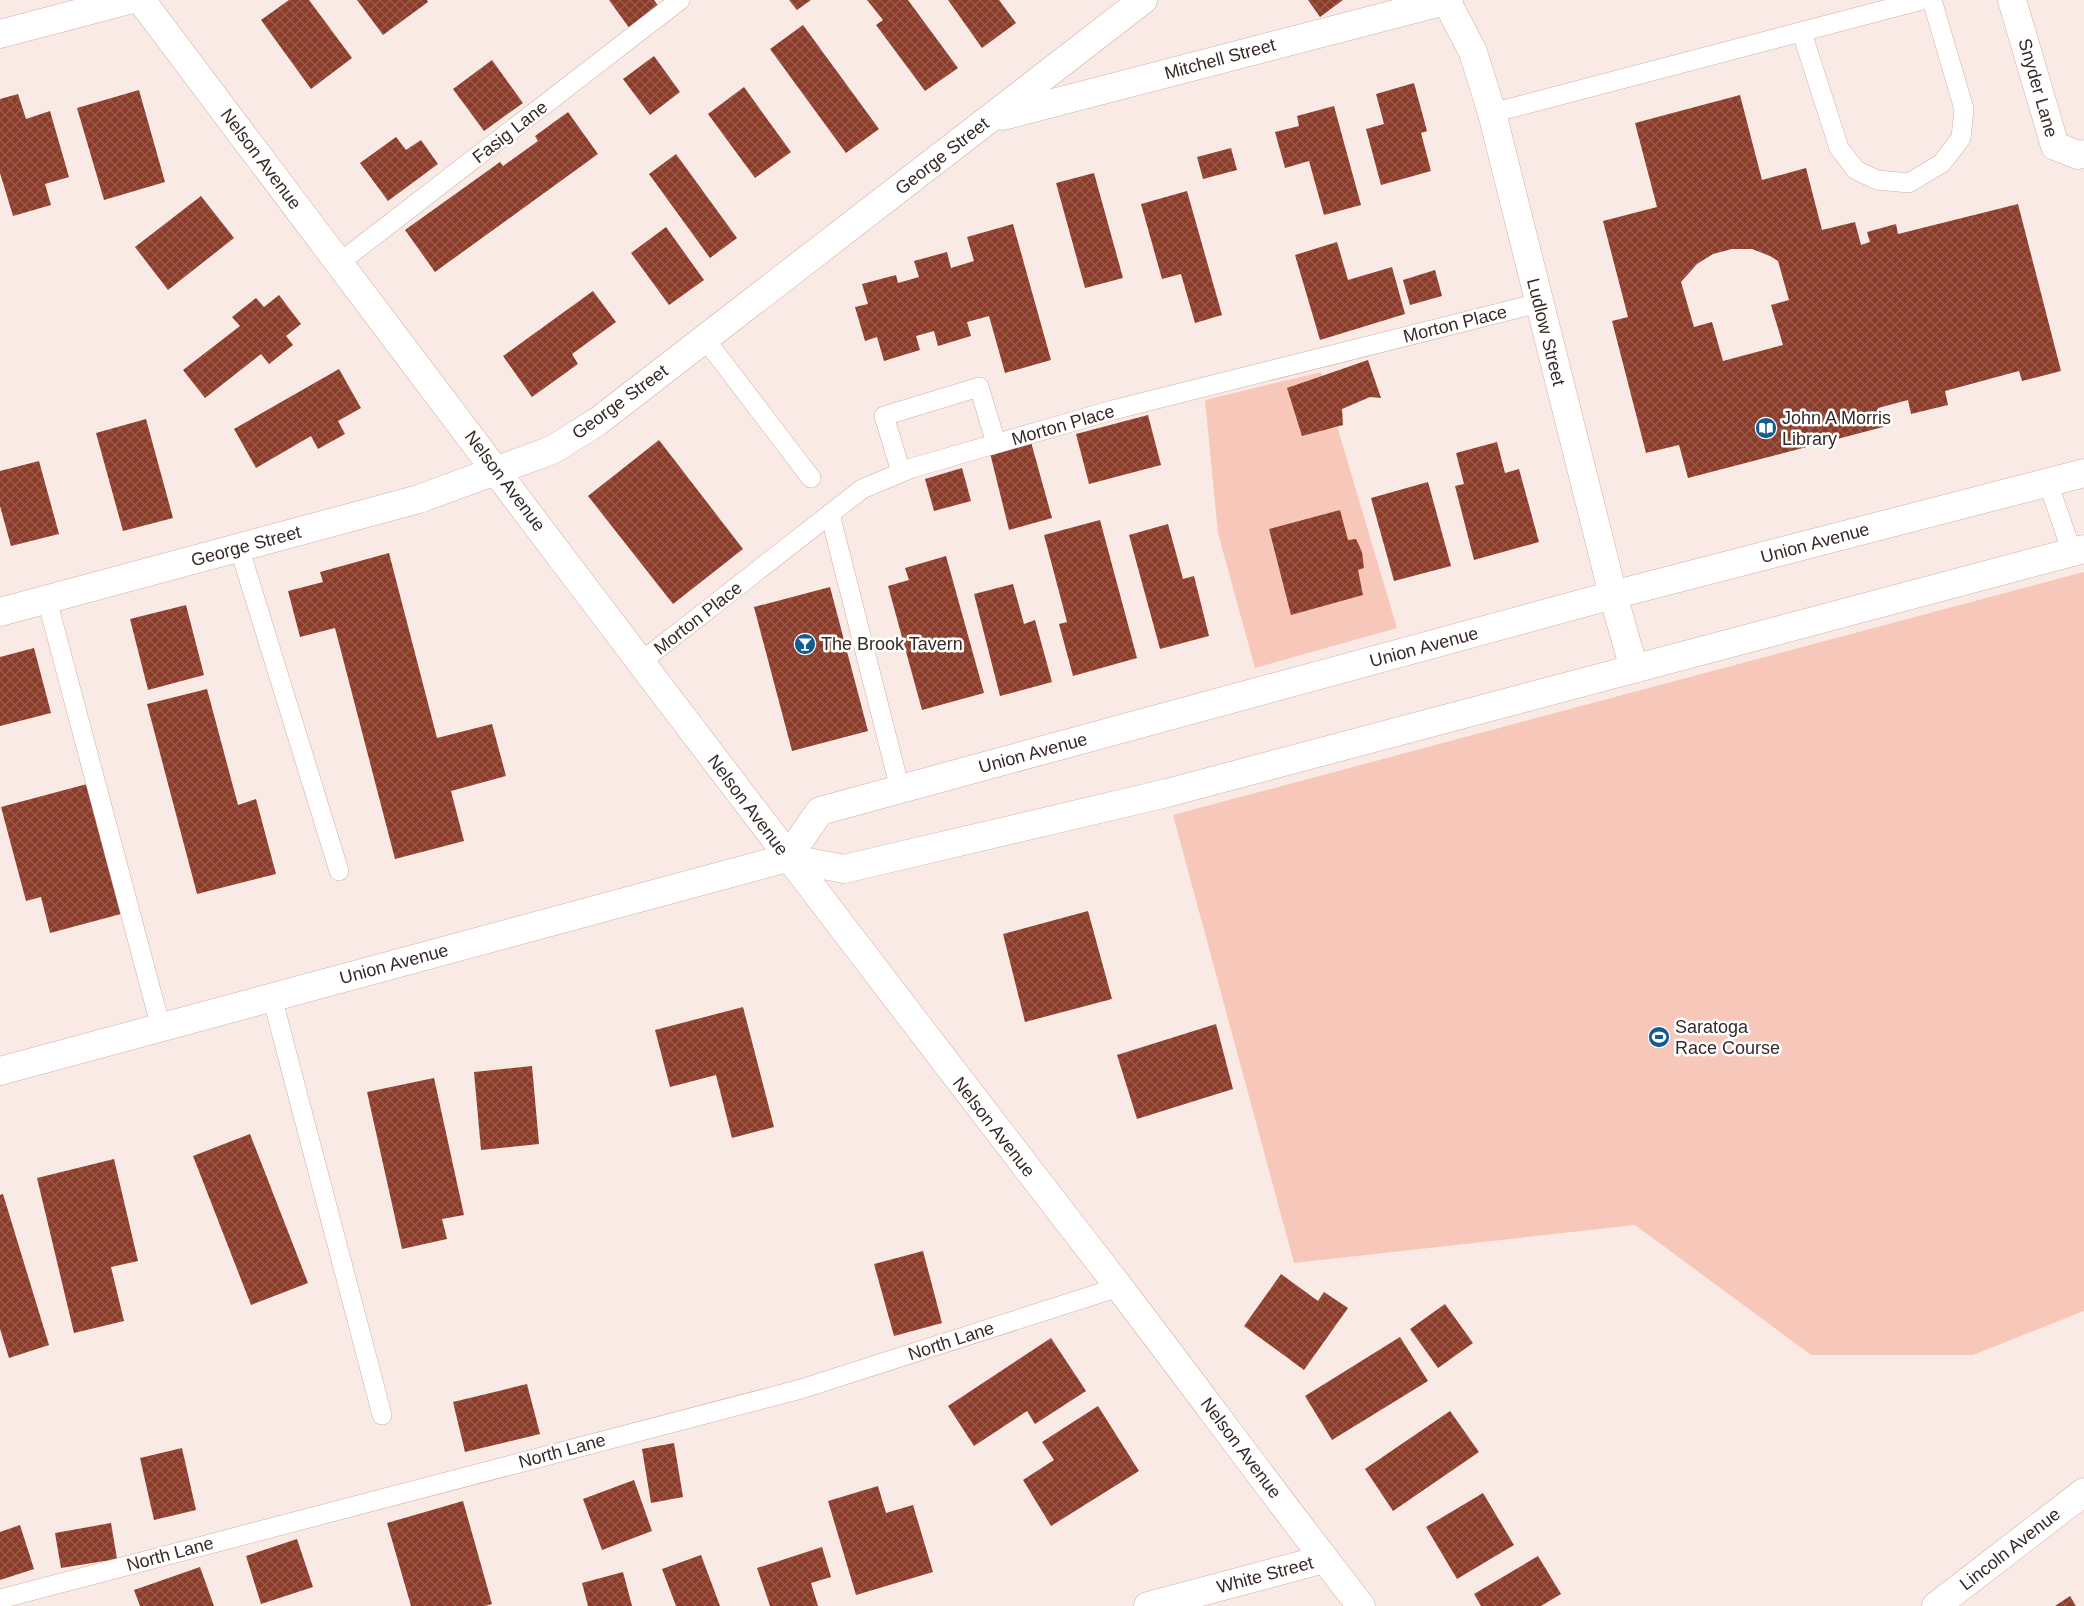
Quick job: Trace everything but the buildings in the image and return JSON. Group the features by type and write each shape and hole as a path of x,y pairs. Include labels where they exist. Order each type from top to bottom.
{"street":[{"path":"0,34 129,0"},
{"name":"Nelson Avenue","path":"142,0 339,263 642,661 787,858 1119,1288 1361,1606"},
{"name":"George Street","path":"0,612 419,499 498,472 552,450 597,422 1143,0"},
{"name":"Mitchell Street","path":"991,119 1447,0"},
{"name":"Ludlow Street","path":"1447,0 1472,52 1492,114 1613,595 1634,668"},
{"name":"Snyder Lane","path":"2012,0 2055,146 2078,155 2084,154"},
{"name":"Union Avenue","path":"787,858 820,810 1613,595 2084,474"},
{"name":"Union Avenue","path":"0,1071 787,858 844,869 1167,793 2078,551"},
{"name":"Lincoln Avenue","path":"1936,1606 2084,1492"},
{"name":"White Street","path":"1148,1606 1324,1559"}],"lane":[{"name":"Fasig Lane","path":"339,263 680,0"},
{"path":"1492,114 1922,0"},
{"path":"1802,32 1839,148 1856,170 1877,180 1909,182 1942,163 1961,138 1964,109 1932,0"},
{"name":"Morton Place","path":"642,661 862,489 901,472 1123,408 1539,303"},
{"path":"706,339 812,478"},
{"path":"901,472 884,416 979,387 996,444"},
{"path":"2048,483 2078,551"},
{"path":"830,514 900,789"},
{"path":"239,547 338,871"},
{"path":"47,600 161,1028"},
{"path":"272,997 382,1415"},
{"name":"North Lane","path":"0,1599 801,1389 1119,1288"}],"shaded area":[{"path":"1321,372 1397,628 1255,668 1218,533 1205,400"},
{"name":"Saratoga Race Course","path":"2084,572 2084,1311 1973,1355 1811,1355 1635,1225 1294,1263 1173,815"}],"place":[{"name":"John A Morris Library","path":"1766,428"},
{"name":"The Brook Tavern","path":"805,644"},
{"name":"Saratoga Race Course","path":"1659,1037"}]}
